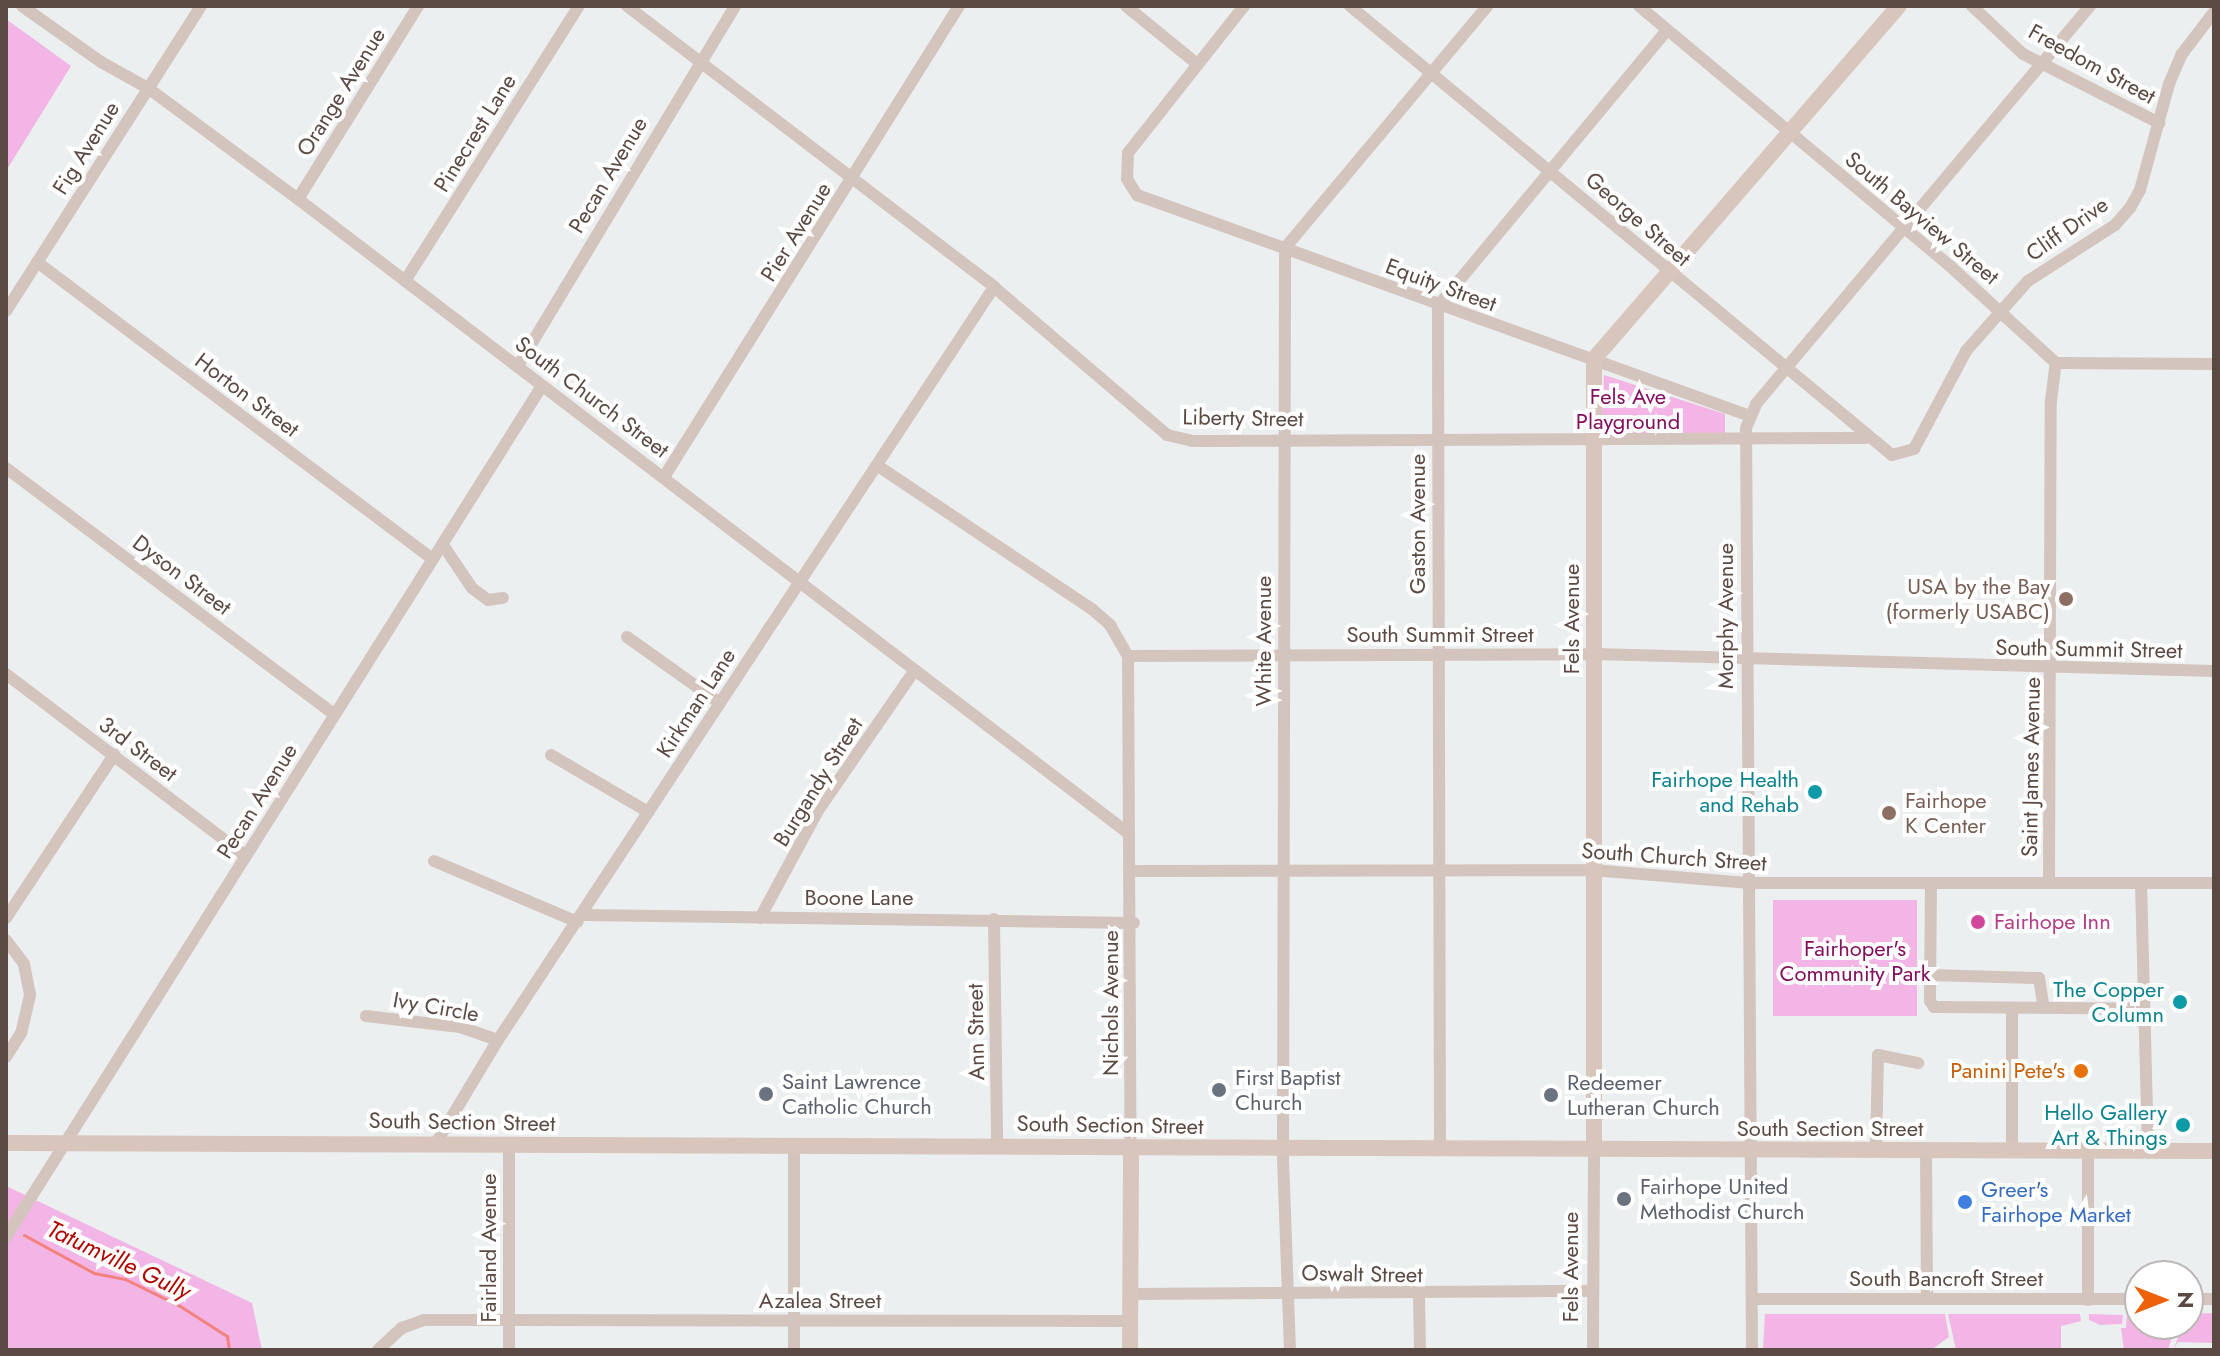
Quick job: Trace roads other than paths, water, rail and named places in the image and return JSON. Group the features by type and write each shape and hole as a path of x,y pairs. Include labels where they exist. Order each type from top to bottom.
{"street":[{"name":"South Church Street","path":"22,6 101,62 148,88 298,199 1128,833"},
{"name":"Fig Avenue","path":"6,311 201,6"},
{"name":"Orange Avenue","path":"298,199 418,6"},
{"name":"Pinecrest Lane","path":"405,281 579,6"},
{"name":"Liberty Street","path":"627,6 994,287 1125,397 1157,431 1192,441 1866,438"},
{"name":"Pecan Avenue","path":"518,366 735,6"},
{"name":"Pier Avenue","path":"664,477 959,6"},
{"path":"1126,6 1197,64 1244,6"},
{"name":"George Street","path":"1350,6 1429,75 1548,168 1866,438 1886,454 1902,455"},
{"path":"1285,248 1487,6"},
{"name":"South Bayview Street","path":"1639,6 1654,11 1666,31 1905,229 2056,363"},
{"path":"1594,359 1786,131 1899,6"},
{"name":"Freedom Street","path":"1972,6 2023,54 2159,123"},
{"name":"Morphy Avenue","path":"1752,1350 1745,439 1750,416 1784,370 2090,6"},
{"name":"Cliff Drive","path":"1902,455 1914,449 1966,351 2028,281 2115,225 2130,208 2182,54 2214,12"},
{"path":"1438,306 1548,168 1666,31"},
{"name":"Equity Street","path":"1197,64 1128,153 1127,179 1148,200 1750,416"},
{"name":"White Avenue","path":"1285,248 1283,1148 1290,1350"},
{"name":"Horton Street","path":"37,262 433,559"},
{"name":"Kirkman Lane","path":"436,1143 498,1040 994,287"},
{"name":"Gaston Avenue","path":"1438,306 1440,1148"},
{"name":"Fels Avenue","path":"1593,1346 1594,359"},
{"path":"2056,363 2214,364"},
{"name":"Saint James Avenue","path":"2049,883 2051,401 2056,363"},
{"name":"Pecan Avenue","path":"6,1237 542,386"},
{"path":"878,466 1093,610 1110,625 1128,656"},
{"name":"Dyson Street","path":"6,468 334,714"},
{"path":"443,545 472,588 488,600 503,598"},
{"path":"627,637 720,703"},
{"name":"South Summit Street","path":"1128,656 1595,654 2052,670 2214,671"},
{"name":"Nichols Avenue","path":"1128,656 1128,833 1134,923 1130,1350"},
{"name":"Burgandy Street","path":"760,918 819,809 915,670"},
{"name":"3rd Street","path":"6,674 246,856"},
{"path":"6,918 114,755"},
{"path":"551,755 648,812"},
{"name":"Boone Lane","path":"434,861 581,918 994,919 1134,923"},
{"name":"South Church Street","path":"1132,871 1593,870 1749,883 2214,883"},
{"path":"1931,883 1930,975 1934,1007 2143,1009"},
{"path":"2141,883 2143,1009 2148,1021 2148,1151"},
{"name":"Ann Street","path":"994,919 997,1146"},
{"path":"6,940 24,964 30,995 21,1033 6,1057"},
{"path":"1930,975 2039,978 2044,1008"},
{"path":"2012,1008 2012,1151"},
{"name":"Ivy Circle","path":"366,1016 460,1027 498,1040"},
{"path":"1876,1151 1878,1055 1918,1063"},
{"name":"South Section Street","path":"6,1143 2214,1151"},
{"name":"Fairland Avenue","path":"509,1146 509,1350"},
{"path":"794,1146 794,1350"},
{"path":"1926,1151 1927,1299"},
{"path":"2088,1151 2088,1300"},
{"name":"Oswalt Street","path":"1131,1294 1419,1295 1593,1291"},
{"path":"1419,1295 1420,1350"},
{"name":"South Bancroft Street","path":"1752,1299 2124,1299"},
{"name":"Azalea Street","path":"378,1350 402,1328 424,1320 1130,1321"}],"waterway":[{"name":"Tatumville Gully","path":"24,1235 94,1273 125,1279 180,1306 227,1336 229,1350"}],"place":[{"name":"USA by the Bay (formerly USABC)","path":"2066,599"},
{"name":"Fairhope Health and Rehab","path":"1815,792"},
{"name":"Fairhope K Center","path":"1889,813"},
{"name":"Fairhope Inn","path":"1978,922"},
{"name":"The Copper Column","path":"2180,1002"},
{"name":"Panini Pete's","path":"2081,1071"},
{"name":"First Baptist Church","path":"1219,1090"},
{"name":"Saint Lawrence Catholic Church","path":"766,1094"},
{"name":"Redeemer Lutheran Church","path":"1551,1095"},
{"name":"Hello Gallery Art & Things","path":"2183,1125"},
{"name":"Fairhope United Methodist Church","path":"1624,1199"},
{"name":"Greer's Fairhope Market","path":"1965,1202"}],"park label":[{"name":"Fels Ave Playground","path":"1628,408"},
{"name":"Fairhoper's Community Park","path":"1855,960"}]}
